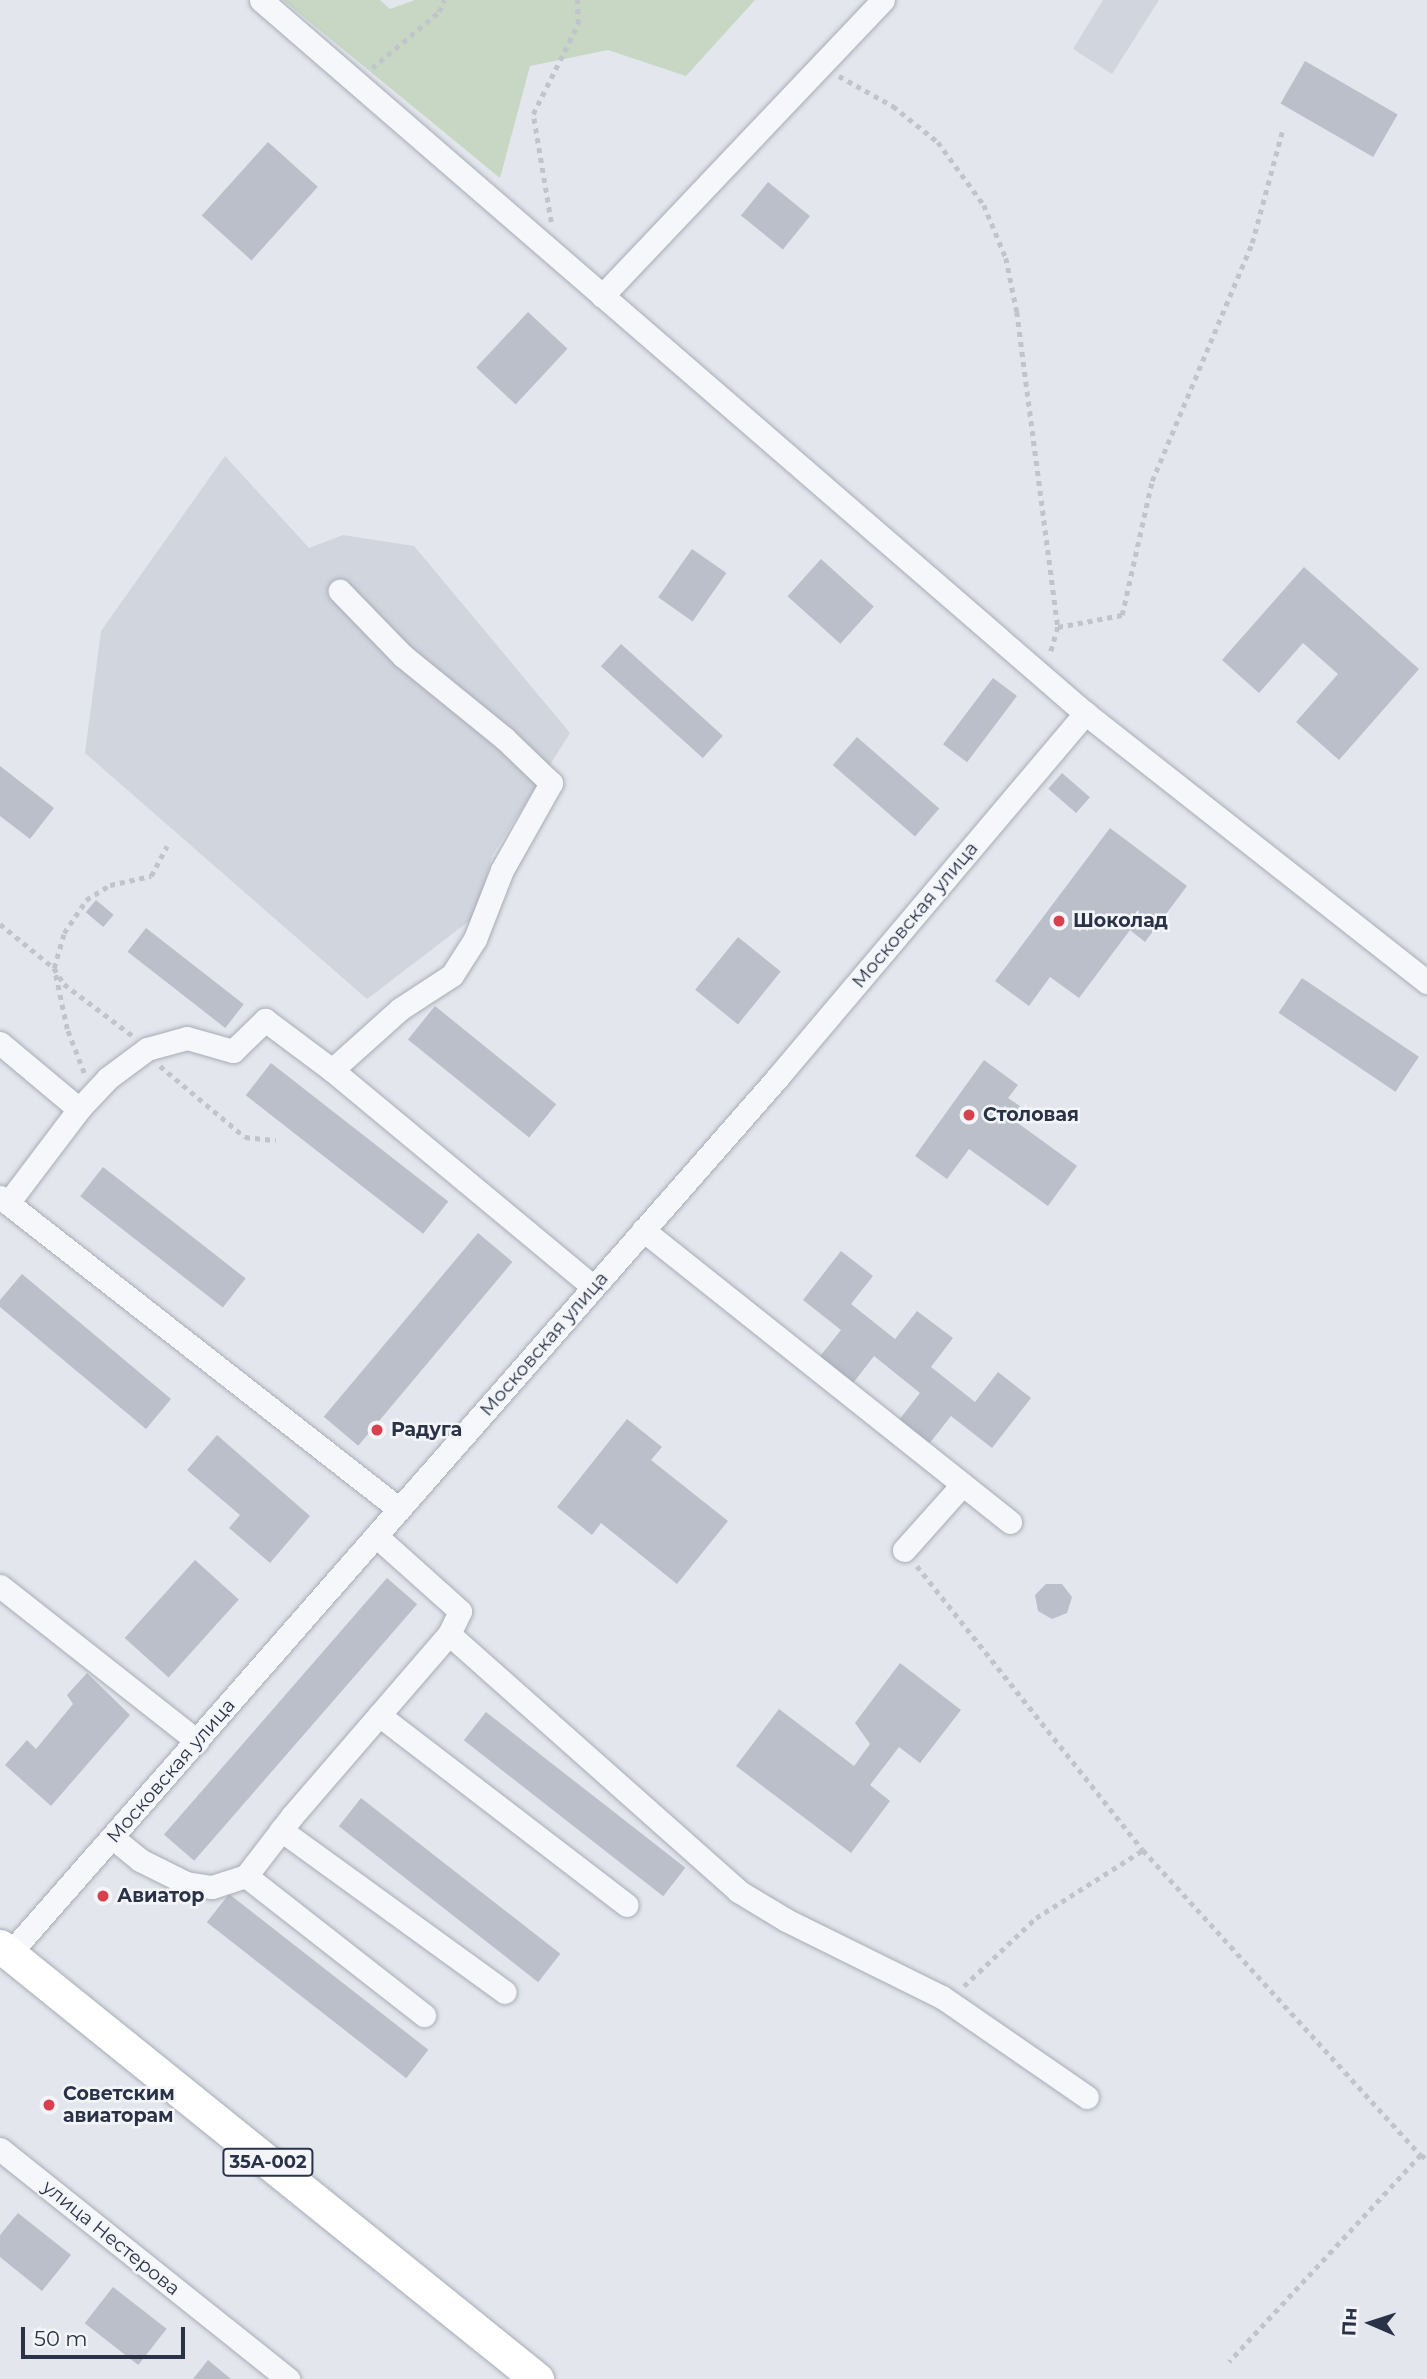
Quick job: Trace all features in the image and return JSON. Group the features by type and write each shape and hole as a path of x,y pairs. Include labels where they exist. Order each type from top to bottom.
{"highway":[{"name":"35А-002","path":"5,1950 537,2379"}],"street":[{"path":"261,0 1085,713 1427,982"},
{"path":"602,296 823,67 883,0"},
{"path":"332,1070 391,1016 452,975 475,939 502,870 551,783 504,738 403,656 340,591"},
{"name":"Московская улица","path":"5,1950 113,1838 643,1230 1085,713"},
{"path":"399,1509 4,1200 87,1100 147,1049 187,1038 233,1051 265,1020 332,1070 593,1287"},
{"path":"0,1043 87,1100"},
{"path":"643,1230 1010,1522"},
{"path":"904,1550 962,1485"},
{"path":"113,1838 140,1860 186,1883 212,1887 246,1876 281,1830 449,1634 460,1611 376,1536"},
{"path":"0,1586 197,1741"},
{"path":"449,1634 738,1891 948,2001 1087,2097"},
{"path":"379,1715 627,1905"},
{"path":"281,1830 505,1992"},
{"path":"246,1876 424,2015"},
{"name":"улица Нестерова","path":"4,2159 288,2379"}],"path":[{"path":"354,81 402,46 439,12 444,0"},
{"path":"557,257 533,114 578,24 577,0"},
{"path":"823,67 893,106 938,142 984,205 1006,258 1017,312 1058,627 1044,677"},
{"path":"1058,627 1122,615 1152,481 1252,243 1282,132"},
{"path":"87,1100 67,1029 54,968 64,933 86,900 110,885 151,876 167,846"},
{"path":"904,1550 1143,1850 1420,2155 1427,2159"},
{"path":"948,2001 1036,1918 1143,1850"},
{"path":"1229,2362 1420,2155"}],"shaded area":[{"path":"1103,0 1159,0 1112,74 1073,49"},
{"path":"225,456 309,548 343,535 414,546 570,733 492,856 477,915 367,999 85,753 101,631"}],"green space":[{"path":"283,0 380,0 390,9 415,0 755,0 686,76 608,50 530,66 500,178"}],"building":[{"path":"1305,61 1398,114 1373,157 1280,103"},
{"path":"268,142 318,187 252,260 202,216"},
{"path":"768,182 810,216 783,249 741,215"},
{"path":"528,312 567,349 516,404 476,368"},
{"path":"692,549 726,573 693,621 658,597"},
{"path":"821,559 874,607 840,644 788,596"},
{"path":"1304,567 1419,669 1339,760 1296,722 1338,674 1303,643 1259,693 1222,660"},
{"path":"621,644 723,736 703,758 601,666"},
{"path":"993,678 1017,696 967,762 943,744"},
{"path":"857,737 939,809 915,836 833,765"},
{"path":"0,766 54,808 30,839 0,816"},
{"path":"1062,773 1090,797 1076,813 1048,789"},
{"path":"1110,828 1187,886 1145,942 1130,930 1079,998 1050,977 1029,1006 995,981"},
{"path":"96,900 114,915 103,927 86,912"},
{"path":"146,928 244,1004 225,1028 128,952"},
{"path":"738,937 781,972 738,1024 695,990"},
{"path":"1302,978 1419,1057 1395,1092 1279,1013"},
{"path":"435,1006 556,1104 529,1138 408,1039"},
{"path":"984,1060 1018,1085 1008,1098 1020,1106 1011,1118 1077,1166 1048,1206 969,1149 947,1179 915,1156"},
{"path":"271,1063 448,1202 423,1234 246,1095"},
{"path":"103,1167 246,1278 223,1308 80,1196"},
{"path":"478,1233 512,1262 358,1446 324,1417"},
{"path":"841,1251 873,1276 851,1304 895,1339 917,1311 953,1338 931,1367 975,1402 998,1372 1031,1398 992,1448 951,1416 929,1444 899,1420 920,1393 874,1356 850,1387 817,1360 841,1330 803,1300"},
{"path":"22,1274 171,1399 146,1429 0,1307 0,1300"},
{"path":"627,1419 662,1447 651,1460 728,1521 677,1584 601,1523 592,1535 557,1507"},
{"path":"217,1435 310,1516 270,1563 229,1528 240,1515 187,1470"},
{"path":"195,1560 239,1599 169,1678 125,1638"},
{"path":"387,1578 417,1604 194,1861 164,1835"},
{"path":"1046,1584 1062,1584 1072,1597 1067,1613 1052,1619 1038,1611 1035,1595"},
{"path":"900,1663 961,1710 920,1763 899,1747 870,1785 890,1801 851,1853 736,1766 779,1709 854,1766 870,1744 855,1723"},
{"path":"87,1673 130,1715 51,1806 5,1765 27,1740 36,1749 73,1704 67,1695"},
{"path":"486,1712 685,1868 663,1896 464,1740"},
{"path":"361,1798 560,1954 538,1982 339,1826"},
{"path":"229,1894 428,2050 406,2078 207,1922"},
{"path":"18,2213 71,2255 42,2291 0,2257 0,2235"},
{"path":"113,2287 167,2329 138,2365 85,2323"},
{"path":"208,2360 231,2379 193,2379"}],"place":[{"name":"Шоколад","path":"1059,921"},
{"name":"Столовая","path":"969,1115"},
{"name":"Радуга","path":"377,1430"},
{"name":"Авиатор","path":"103,1896"},
{"name":"Советским авиаторам","path":"49,2105"}]}
